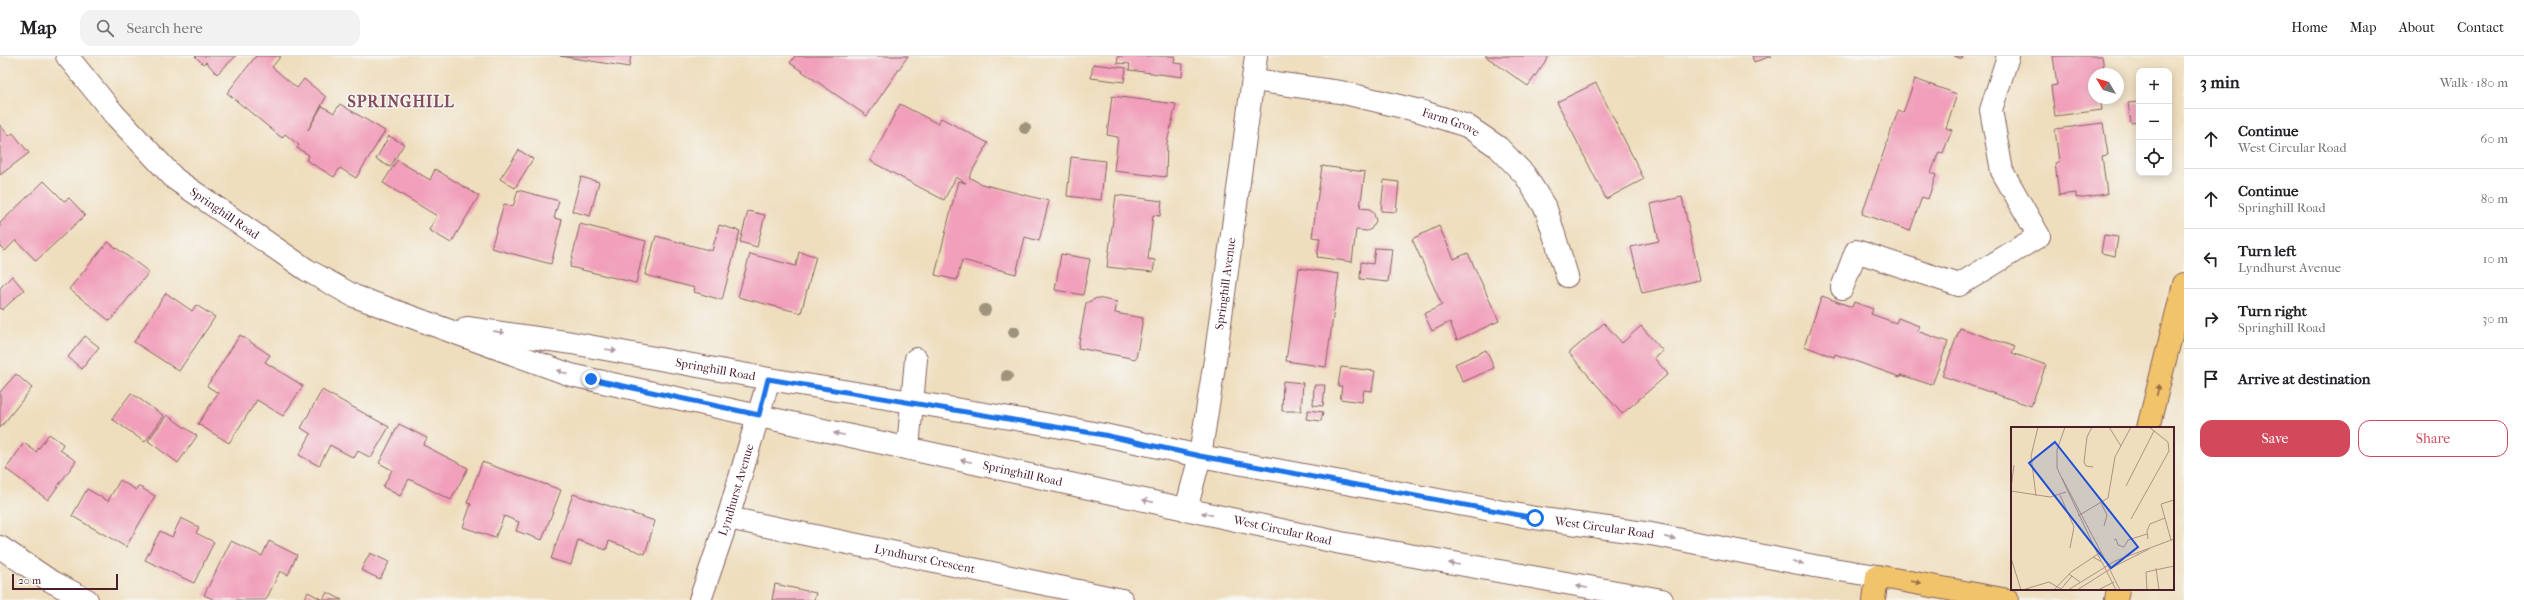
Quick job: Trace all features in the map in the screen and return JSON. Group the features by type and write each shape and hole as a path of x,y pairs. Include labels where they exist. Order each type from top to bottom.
{"main road":[{"path":"2148,427 2184,284"},
{"path":"1874,600 1877,576"},
{"name":"West Circular Road","path":"1877,576 2008,600"},
{"path":"2116,600 2118,590"}],"street":[{"name":"Springhill Road","path":"68,56 114,114 176,179 307,270 354,296 418,321 571,375 759,415 1186,510"},
{"name":"Springhill Avenue","path":"1186,510 1200,456 1254,80 1256,56"},
{"path":"1842,288 1856,251 1959,285 2039,236 2002,171 1991,110 2008,56"},
{"name":"Farm Grove","path":"1254,80 1340,92 1420,111 1467,126 1498,147 1525,175 1546,209 1568,276"},
{"name":"Springhill Road","path":"418,321 572,343 768,379 1104,435 1200,456"},
{"path":"908,448 916,359"},
{"name":"Lyndhurst Avenue","path":"700,600 728,518 759,415 768,379"},
{"name":"West Circular Road","path":"1200,456 1535,518 1651,534 1814,566 1877,576"},
{"name":"West Circular Road","path":"1186,510 1341,543 1662,600"},
{"name":"Lyndhurst Crescent","path":"728,518 1122,600"},
{"path":"0,547 49,580 87,600"}],"building":[{"path":"195,56 236,56 217,74 206,62 203,64"},
{"path":"256,56 281,56 272,67 297,88 304,79 326,97 308,130 322,106 334,113 340,104 385,131 356,178 340,168 334,177 306,160 309,155 297,148 299,145 285,134 282,138 227,93"},
{"path":"560,56 631,56 629,67"},
{"path":"795,56 908,56 867,116 790,63"},
{"path":"1118,56 1175,56 1174,63 1183,64 1182,77 1129,70 1130,64 1117,63"},
{"path":"1485,56 1549,56 1528,86"},
{"path":"1752,56 1772,56 1754,62"},
{"path":"1954,56 1963,56 1962,59"},
{"path":"2053,56 2102,56 2104,68 2088,68 2088,104 2101,104 2102,110 2055,116 2051,86 2057,85"},
{"path":"1093,64 1126,68 1124,82 1091,78"},
{"path":"1915,79 1957,94 1946,128 1952,130 1943,153 1939,152 1931,173 1936,175 1928,199 1922,197 1910,231 1862,214 1898,111 1903,113"},
{"path":"1596,83 1644,179 1606,199 1557,102"},
{"path":"1112,96 1176,104 1167,143 1166,177 1114,171 1118,137 1107,135"},
{"path":"2136,102 2136,122 2131,123 2128,103"},
{"path":"900,104 938,124 941,118 988,143 969,177 981,184 1049,201 1039,241 1025,237 1016,274 962,260 957,280 935,275 958,181 966,183 956,177 944,200 870,161"},
{"path":"2103,123 2108,155 2102,156 2107,194 2076,198 2076,193 2059,195 2055,163 2059,162 2055,129"},
{"path":"0,125 9,136 13,133 29,153 0,175"},
{"path":"389,136 404,144 390,167 376,159"},
{"path":"519,150 533,159 515,188 500,179"},
{"path":"1071,157 1105,161 1101,200 1067,196"},
{"path":"397,160 430,180 435,169 479,196 451,243 429,230 437,216 383,183"},
{"path":"1322,166 1365,172 1360,208 1370,209 1374,214 1376,221 1371,229 1367,231 1356,230 1352,262 1317,257 1320,238 1312,237"},
{"path":"581,177 599,182 590,216 572,211"},
{"path":"1384,180 1399,182 1396,212 1381,211"},
{"path":"44,181 64,201 69,198 85,215 36,261 16,240 5,251 0,246 0,223"},
{"path":"518,190 559,201 554,218 562,220 551,264 491,248 504,204 513,207"},
{"path":"1116,195 1162,201 1160,216 1153,215 1148,259 1155,260 1153,272 1107,267"},
{"path":"1682,197 1700,280 1642,293 1631,247 1659,241 1651,204"},
{"path":"748,211 765,215 757,247 740,242"},
{"path":"580,224 646,241 636,283 570,267"},
{"path":"719,225 740,231 722,300 694,292 695,288 645,275 656,236 712,251"},
{"path":"1439,226 1454,259 1468,253 1499,321 1457,340 1450,322 1432,331 1424,314 1442,305 1412,239"},
{"path":"2104,235 2118,237 2115,256 2101,253"},
{"path":"108,242 149,272 110,321 69,289"},
{"path":"1375,248 1392,249 1388,282 1360,279 1361,262 1373,264"},
{"path":"799,252 816,256 801,313 738,297 750,254 796,266"},
{"path":"1061,254 1090,259 1083,295 1055,290"},
{"path":"1299,268 1339,274 1326,367 1286,361"},
{"path":"12,276 24,290 2,310 0,308 0,288"},
{"path":"166,293 192,311 196,305 215,317 179,371 134,342"},
{"path":"1822,296 1852,307 1854,302 1873,309 1871,314 1896,323 1898,318 1919,326 1917,331 1948,342 1932,385 1901,375 1900,377 1835,354 1834,357 1804,346"},
{"path":"1097,298 1117,302 1115,313 1143,318 1136,359 1078,348 1086,303"},
{"path":"1604,323 1622,343 1641,326 1663,351 1654,358 1668,374 1622,414 1569,353"},
{"path":"1960,328 2015,347 2012,353 2046,365 2031,406 1942,376"},
{"path":"240,335 270,355 265,362 303,386 283,416 257,400 229,443 198,424 218,393 207,386"},
{"path":"85,336 99,347 82,369 68,357"},
{"path":"1486,350 1494,368 1463,382 1455,364"},
{"path":"1341,367 1375,371 1372,391 1364,390 1362,402 1340,399 1342,386 1338,386"},
{"path":"16,374 32,388 0,428 0,392"},
{"path":"1283,381 1303,383 1301,411 1282,411"},
{"path":"1314,385 1325,385 1323,406 1313,405"},
{"path":"322,390 389,427 371,458 358,451 354,458 330,445 319,466 299,455 311,434 301,428"},
{"path":"131,393 164,416 145,442 112,419"},
{"path":"1308,410 1323,412 1321,421 1306,419"},
{"path":"167,415 197,436 178,463 148,441"},
{"path":"399,424 427,438 423,445 468,468 451,500 409,479 400,496 383,487 392,470 379,463"},
{"path":"49,434 63,444 60,450 76,461 48,500 6,469 24,443 36,452"},
{"path":"482,462 561,490 542,540 516,531 519,522 504,516 495,538 463,527 471,504 467,503"},
{"path":"120,480 136,490 138,486 155,496 126,547 72,516 87,489 108,501"},
{"path":"573,494 655,521 645,554 609,541 606,550 578,540 571,565 551,559"},
{"path":"181,518 199,527 196,533 214,542 194,583 145,560 160,531 172,537"},
{"path":"231,541 262,556 269,541 297,555 288,575 280,571 266,600 215,600 204,595"},
{"path":"370,553 389,562 380,579 361,570"},
{"path":"775,584 816,593 814,600 772,600"},
{"path":"308,592 323,600 304,600"},
{"path":"327,592 342,600 323,600"}],"district":[{"name":"SPRINGHILL","path":"401,101"}],"route":[{"path":"591,379 759,415 768,379 1034,422 1104,435 1200,456 1535,518"}]}
